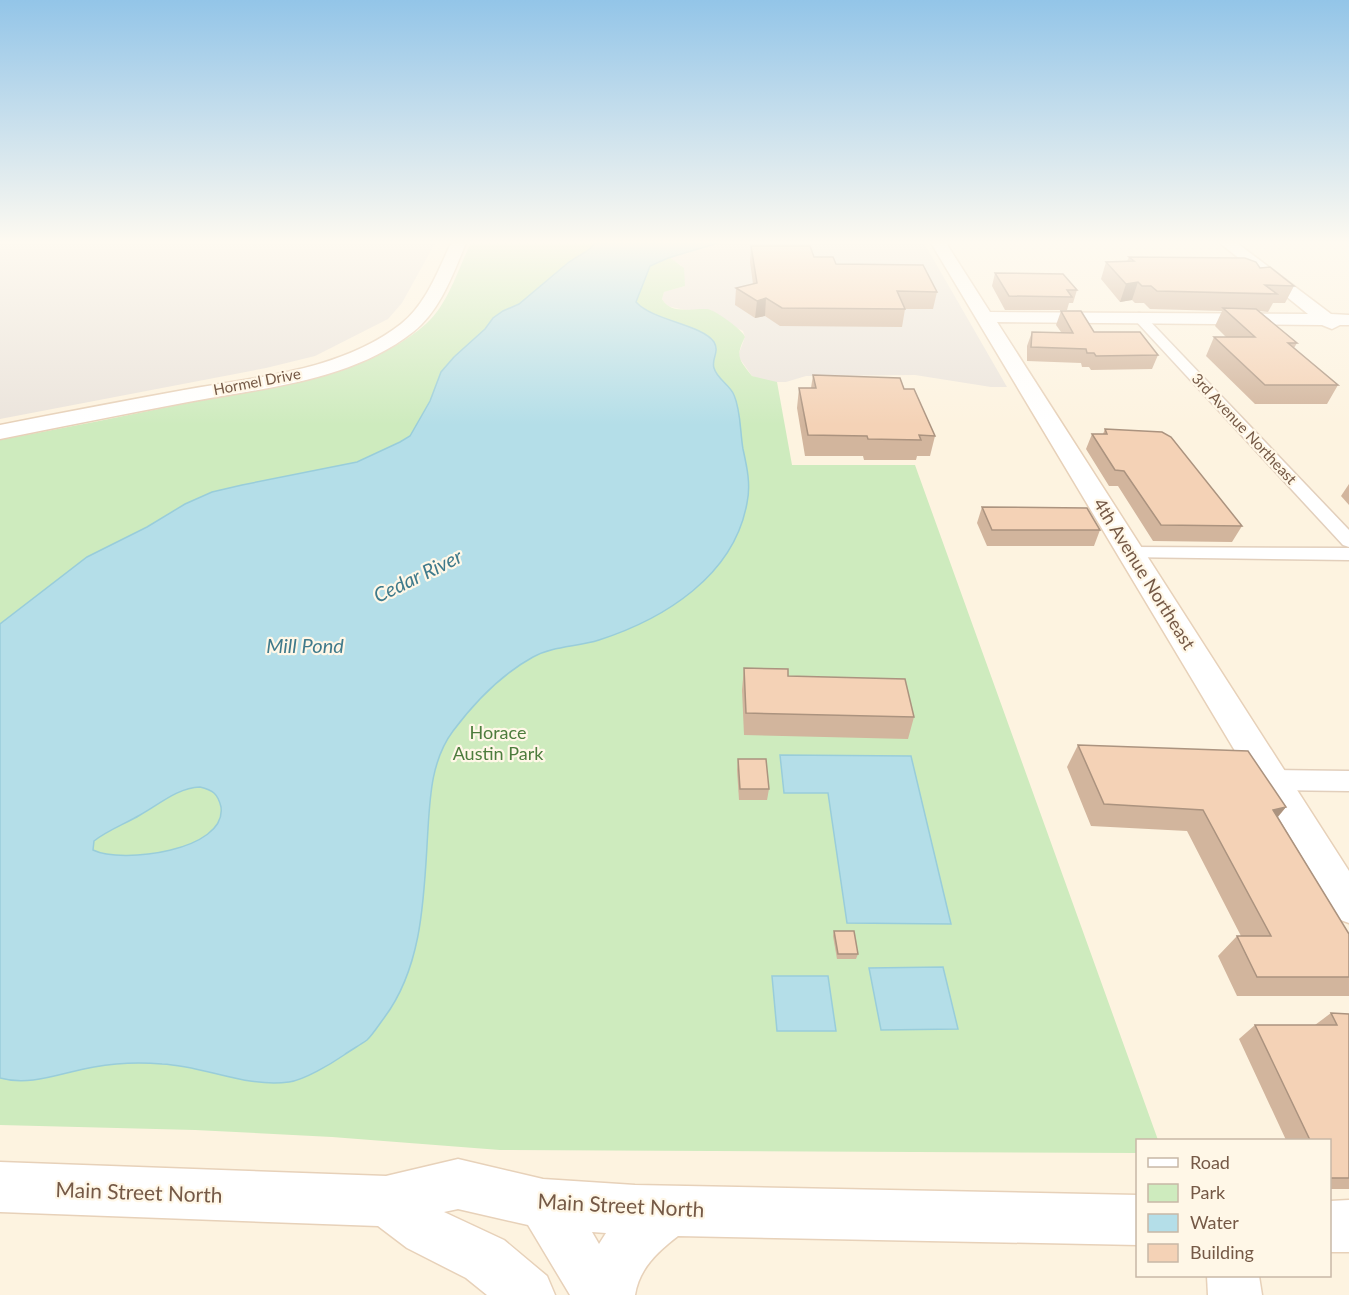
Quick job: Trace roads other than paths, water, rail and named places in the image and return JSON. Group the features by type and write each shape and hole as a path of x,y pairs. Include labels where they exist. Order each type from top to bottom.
{"street":[{"name":"Hormel Drive","path":"0,432 297,374 351,358 394,337 420,316 429,303"},
{"name":"4th Avenue Northeast","path":"976,303 1349,905"},
{"path":"1305,303 1349,337"},
{"path":"985,317 1349,320"},
{"name":"3rd Avenue Northeast","path":"1139,317 1349,541"},
{"path":"1131,553 1349,554"},
{"path":"1272,780 1349,781"},
{"name":"Main Street North","path":"0,1187 386,1201 458,1185 543,1204 670,1211 1136,1220"},
{"path":"386,1201 425,1230 485,1259 528,1295"},
{"path":"543,1204 599,1295"},
{"path":"608,1295 614,1270 629,1245 647,1226 670,1211"},
{"path":"1331,1226 1349,1226"},
{"path":"1233,1277 1235,1295"}],"water":[{"name":"Mill Pond","path":"638,303 654,314 699,331 714,342 716,352 713,365 721,379 730,388 736,401 749,490 740,529 728,552 712,573 692,591 671,607 648,620 599,640 541,653 522,664 489,690 453,731 441,753 433,778 423,903 414,952 397,997 367,1040 332,1063 289,1082 257,1082 194,1068 145,1063 82,1069 35,1080 0,1078 0,624 87,557 147,527 185,504 212,492 357,462 410,436 430,401 441,372 485,329 493,318 519,304","holes":["200,787 212,791 221,807 218,822 207,834 191,844 147,854 107,854 93,850 94,841 99,837 169,797 192,788"]},
{"path":"780,755 911,756 951,924 847,923 828,793 784,793"},
{"path":"943,967 958,1029 881,1030 869,968"},
{"path":"772,976 828,976 836,1031 777,1031"}],"water label":[{"name":"Cedar River","path":"418,576"}],"park label":[{"name":"Horace Austin Park","path":"498,743"}]}
